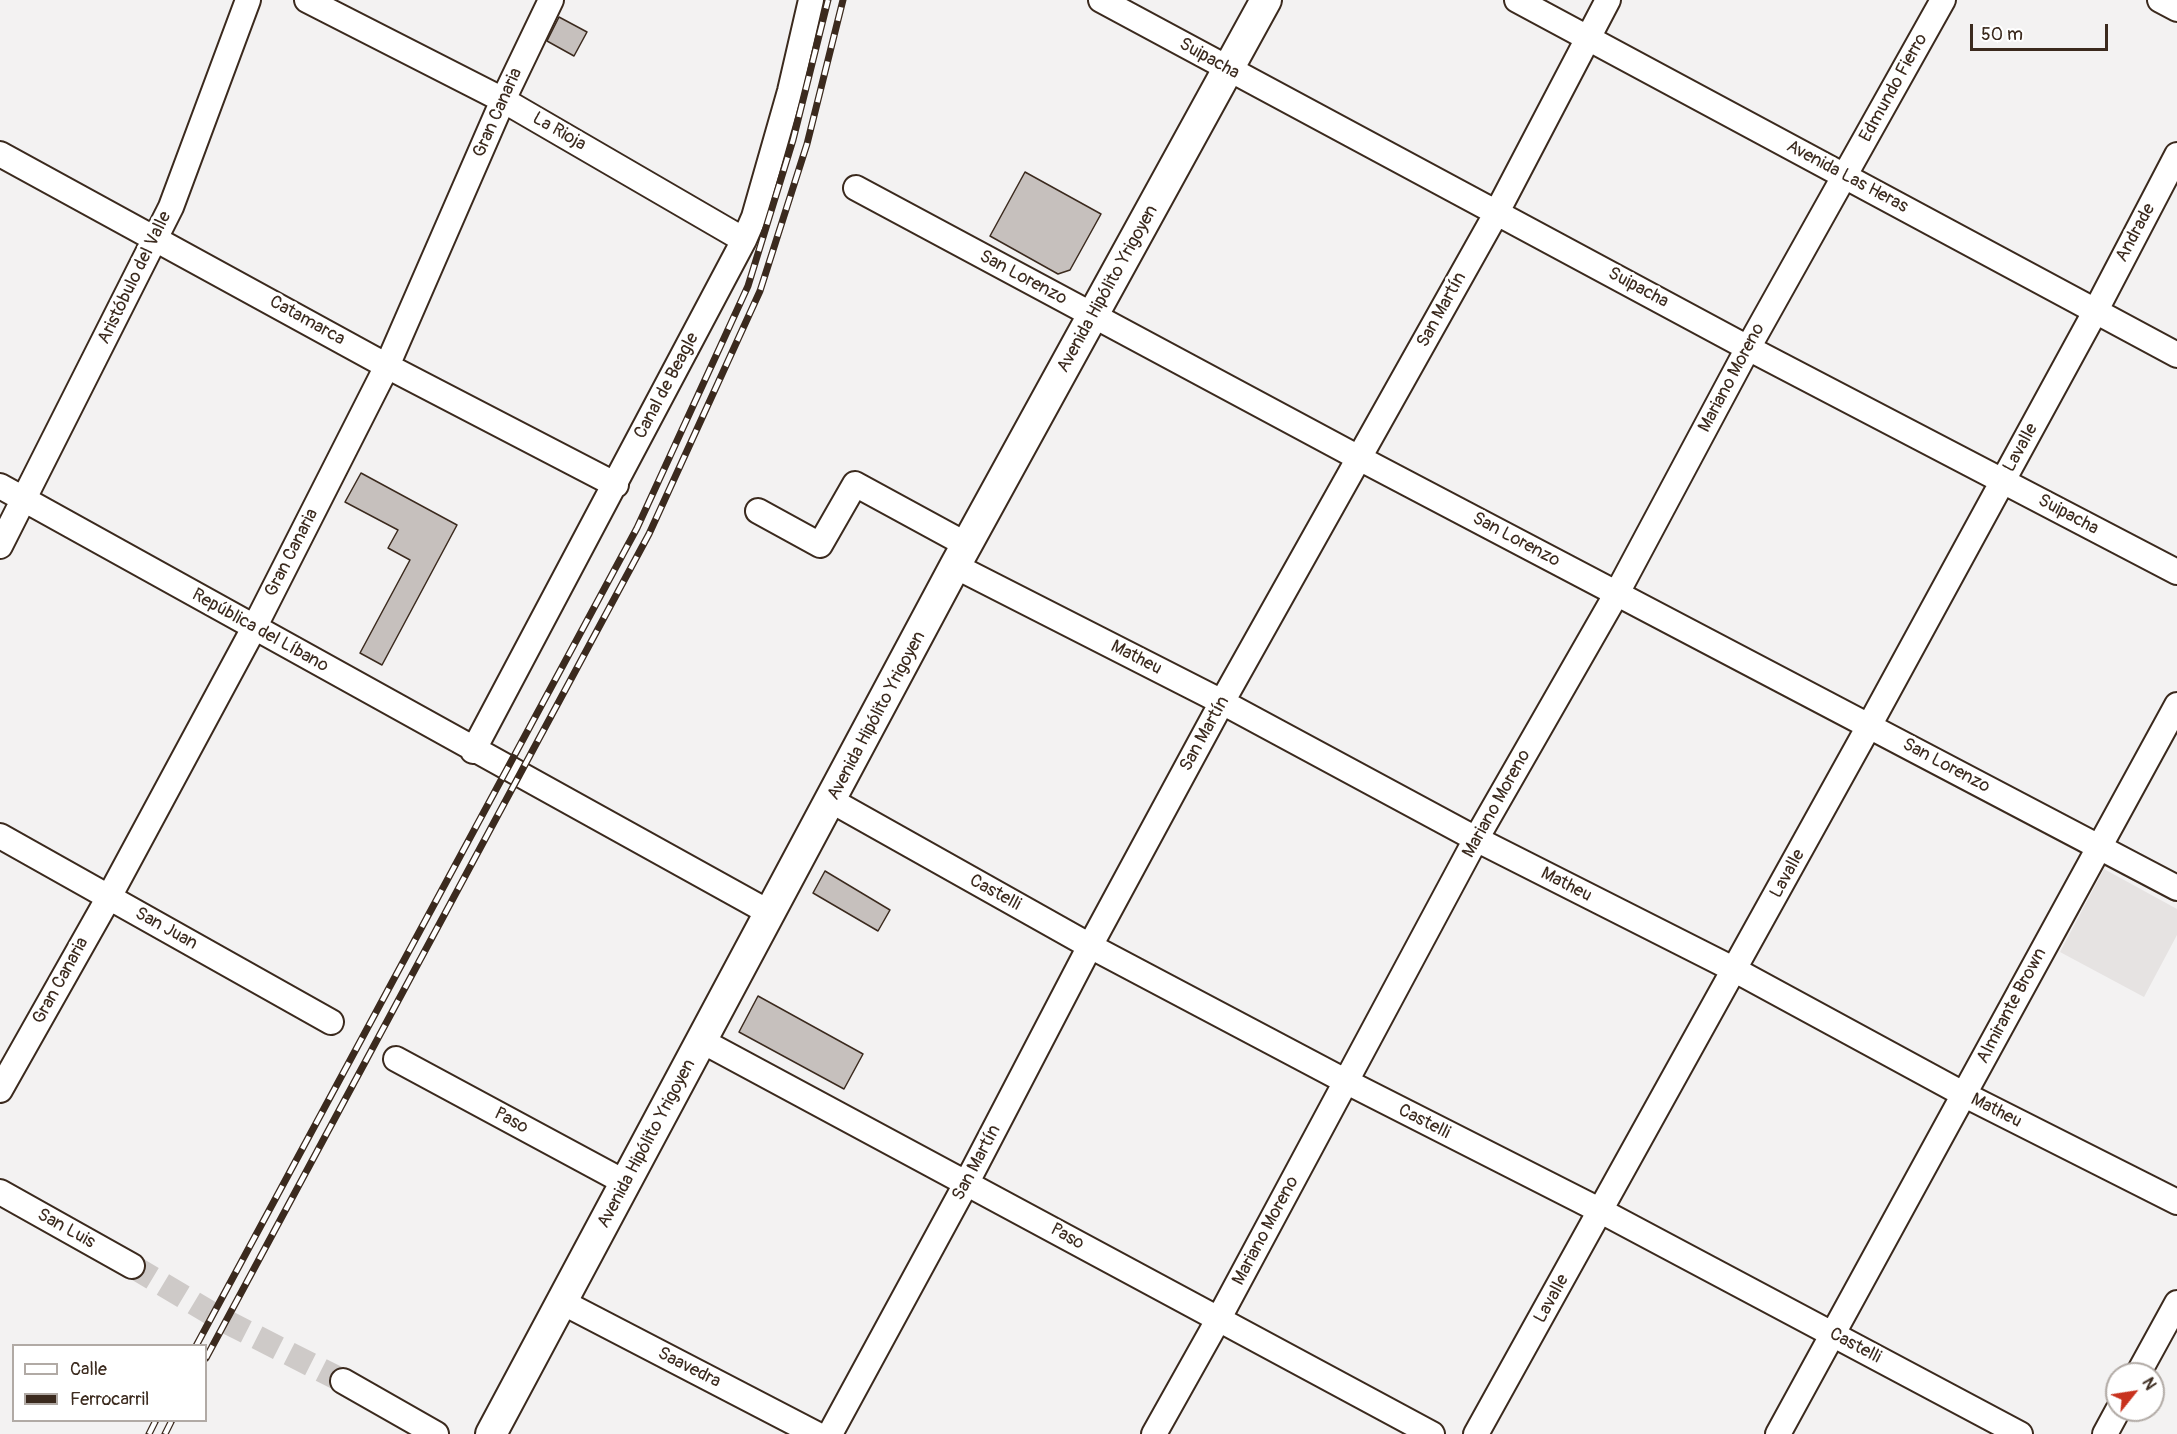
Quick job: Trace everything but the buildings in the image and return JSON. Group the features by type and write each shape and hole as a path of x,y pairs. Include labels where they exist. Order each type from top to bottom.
{"main road":[{"name":"Avenida Hipólito Yrigoyen","path":"491,1434 832,801 961,556 1266,0"}],"street":[{"name":"Aristóbulo del Valle","path":"0,546 171,207 248,0"},
{"name":"La Rioja","path":"307,0 503,100 744,240"},
{"name":"Gran Canaria","path":"0,1090 109,897 254,628 387,366 503,100 550,0"},
{"name":"Canal de Beagle","path":"473,751 744,240 754,217 790,91 811,0"},
{"name":"Suipacha","path":"1101,0 1748,348 2177,572"},
{"name":"Avenida Las Heras","path":"1517,0 2177,355"},
{"name":"San Martín","path":"830,1434 967,1182 1090,946 1222,702 1497,212 1608,0"},
{"name":"Edmundo Fierro","path":"1844,176 1943,0"},
{"path":"2160,0 2177,9"},
{"name":"Catamarca","path":"0,154 387,366 616,484"},
{"name":"Andrade","path":"2095,312 2177,154"},
{"name":"Mariano Moreno","path":"1154,1434 1347,1082 1476,839 1617,593 1748,348 1844,176"},
{"name":"San Lorenzo","path":"856,188 1359,458 2177,888"},
{"name":"Lavalle","path":"1476,1434 1735,970 2095,312"},
{"name":"Matheu","path":"758,511 820,545 855,484 961,556 1222,702 1476,839 1735,970 1965,1095 2177,1202"},
{"name":"República del Líbano","path":"0,486 473,751 770,913"},
{"name":"Almirante Brown","path":"1778,1434 2177,705"},
{"name":"Castelli","path":"832,801 1090,946 1347,1082 1601,1211 2020,1434"},
{"name":"San Juan","path":"0,837 332,1022"},
{"name":"Paso","path":"702,1041 1432,1434"},
{"name":"Paso","path":"396,1059 626,1183"},
{"name":"San Luis","path":"0,1192 132,1266"},
{"name":"Saavedra","path":"562,1302 816,1434"},
{"path":"2145,1362 2177,1303"},
{"path":"343,1381 436,1434"}],"shaded area":[{"path":"2104,869 2177,909 2177,935 2144,997 2060,952"}],"tunnel":[{"path":"132,1266 219,1318 343,1381"}],"railway":[{"path":"197,1344 637,528 748,286 793,140 828,0"},
{"path":"207,1356 649,534 760,291 807,144 843,0"},
{"path":"149,1434 155,1422"},
{"path":"165,1434 171,1422"}]}
